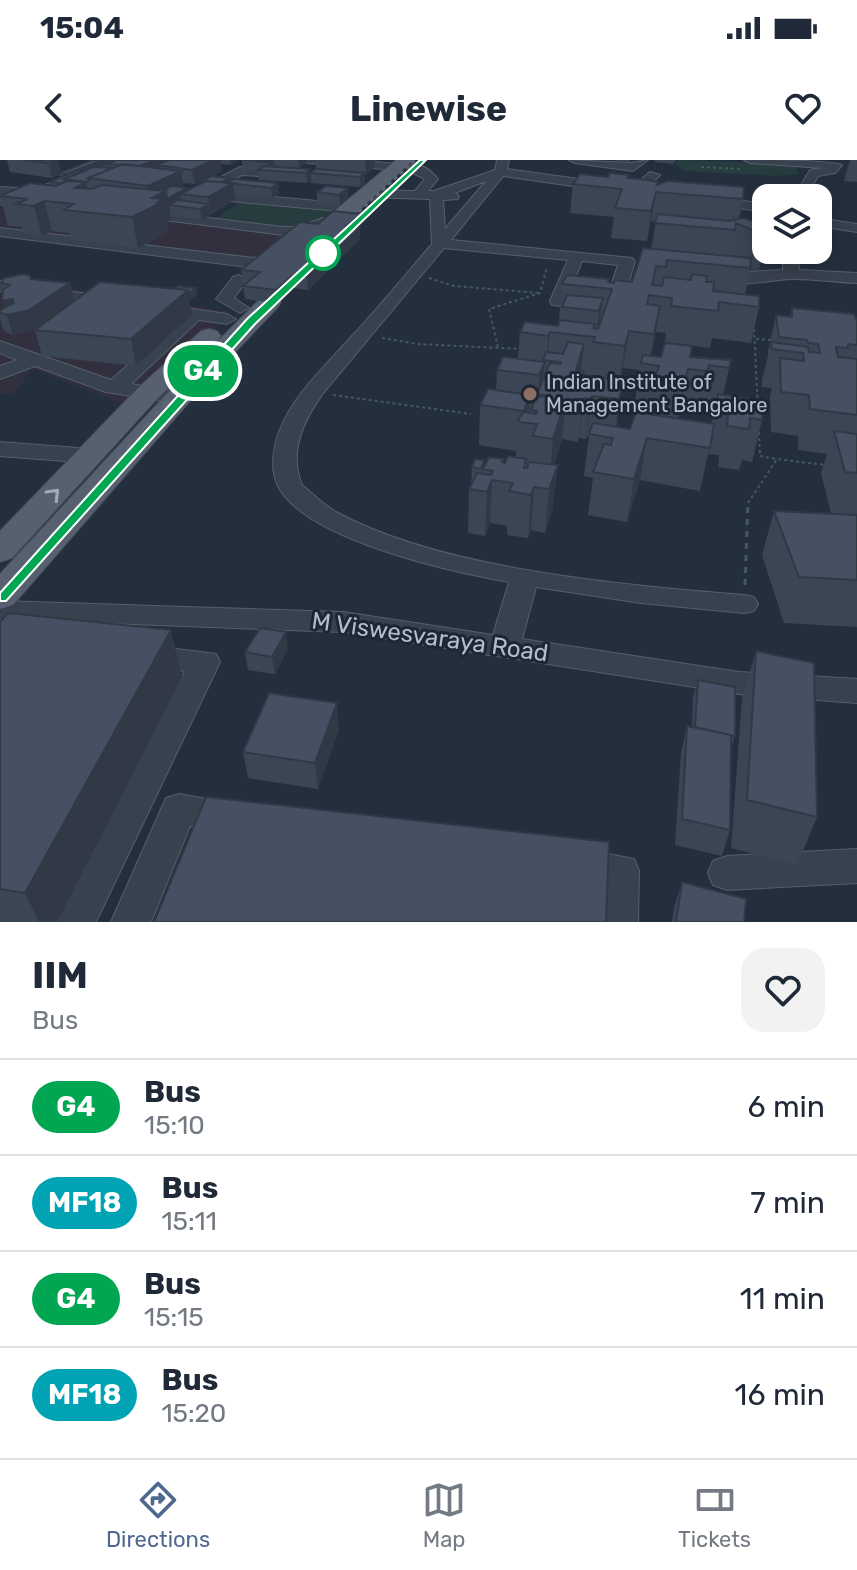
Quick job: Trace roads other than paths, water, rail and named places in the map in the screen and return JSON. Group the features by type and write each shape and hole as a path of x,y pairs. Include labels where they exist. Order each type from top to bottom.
{"main road":[{"path":"345,218 373,187 410,164"},
{"path":"0,551 147,394 245,302"},
{"path":"0,597 179,397 245,302"}],"street":[{"path":"0,191 67,182 125,160"},
{"path":"308,160 410,164 432,179 417,196 373,187"},
{"path":"575,160 637,163"},
{"path":"750,160 838,167"},
{"path":"612,187 637,163"},
{"path":"501,166 478,199 314,392 286,446 286,468 291,488 335,521 376,541 414,553 525,576 667,599 744,604"},
{"path":"436,195 501,166 643,192"},
{"path":"807,184 814,173 838,167"},
{"path":"303,175 240,171 200,191 206,195 242,198 345,218"},
{"path":"583,197 633,201 654,175"},
{"path":"13,215 58,198 34,186"},
{"path":"420,193 478,199"},
{"path":"173,214 206,195"},
{"path":"436,195 438,246"},
{"path":"172,249 206,233 242,198"},
{"path":"694,198 752,206"},
{"path":"122,210 206,233 256,263 264,259"},
{"path":"146,250 206,233 264,229 300,231 345,218"},
{"path":"832,224 857,228"},
{"path":"240,254 264,229"},
{"path":"0,232 220,259 240,254 283,231"},
{"path":"438,246 576,259 632,268 613,306 558,301 576,259"},
{"path":"438,246 549,260 576,259"},
{"path":"791,264 791,274"},
{"path":"696,275 739,279 791,274 857,278"},
{"path":"0,286 195,314 245,302"},
{"path":"113,388 129,377 195,314"},
{"path":"0,347 113,388 179,397"},
{"path":"0,373 33,360"},
{"path":"0,449 91,456"},
{"path":"505,646 525,576"},
{"name":"M Viswesvaraya Road","path":"0,610 343,622 739,683 857,691"},
{"path":"75,922 205,662 221,618"},
{"path":"115,653 205,662"},
{"path":"131,922 179,809 273,822"},
{"path":"541,860 620,871 618,922"},
{"path":"727,873 857,866"}],"railway":[{"path":"341,228 415,160"},
{"path":"204,357 280,285"},
{"path":"82,503 204,357"},
{"path":"0,592 84,501"}],"place":[{"name":"Indian Institute of Management Bangalore","path":"530,394"}]}
